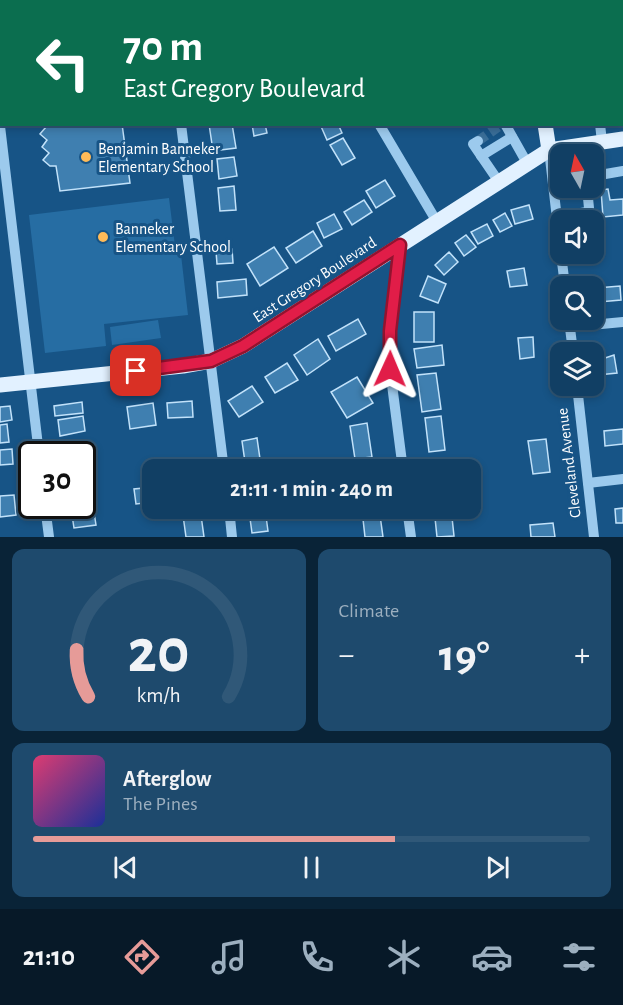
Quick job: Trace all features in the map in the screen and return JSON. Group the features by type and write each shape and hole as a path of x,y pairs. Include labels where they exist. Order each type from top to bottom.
{"main road":[{"path":"545,126 549,150"},
{"name":"East Gregory Boulevard","path":"597,144 623,139"},
{"name":"East Gregory Boulevard","path":"0,385 211,361 243,346 549,150"}],"street":[{"path":"0,126 37,441"},
{"path":"181,126 223,459"},
{"path":"381,126 437,222"},
{"path":"503,126 512,136 527,164"},
{"path":"600,126 602,142"},
{"path":"482,156 512,136"},
{"path":"478,141 473,144 499,182"},
{"path":"549,150 550,154"},
{"path":"604,174 623,171"},
{"path":"400,245 390,331 390,369 402,459"},
{"path":"604,322 623,322"},
{"name":"Cleveland Avenue","path":"578,396 594,537"},
{"path":"588,483 623,479"},
{"path":"47,519 49,537"},
{"path":"230,519 232,537"},
{"path":"409,519 411,537"}],"shaded area":[{"path":"169,198 175,246 180,246 188,315 104,324 106,346 45,353 29,215"},
{"path":"158,320 161,338 112,345 110,327"}],"building":[{"name":"Benjamin Banneker Elementary School","path":"122,126 130,183 60,191 56,166 50,166 43,160 49,153 42,147 47,140 40,134 46,127"},
{"path":"209,126 232,126 236,148 213,151"},
{"path":"252,126 265,126 267,133 254,136"},
{"path":"321,126 339,126 342,133 327,140"},
{"path":"343,138 355,158 342,165 330,145"},
{"path":"234,157 237,176 219,179 217,159"},
{"path":"385,180 395,196 376,208 366,191"},
{"path":"234,186 236,210 220,211 218,188"},
{"path":"608,189 610,200 623,199 623,215 604,217 602,198 604,198 604,190"},
{"path":"364,200 372,212 352,225 344,212"},
{"path":"529,205 533,219 515,224 511,210"},
{"path":"505,213 512,226 500,232 493,220"},
{"path":"334,214 342,229 324,238 317,223"},
{"path":"487,224 493,236 478,244 471,232"},
{"path":"313,231 322,246 296,263 286,248"},
{"path":"466,235 476,247 464,256 455,243"},
{"path":"274,247 288,268 260,286 247,264"},
{"path":"232,249 233,263 217,264 216,251"},
{"path":"449,252 458,262 444,275 435,265"},
{"path":"524,268 527,285 510,287 507,271"},
{"path":"428,276 446,284 438,303 420,296"},
{"path":"246,279 247,295 218,298 217,282"},
{"path":"620,286 621,300 604,302 604,287"},
{"path":"414,312 434,312 434,342 414,342"},
{"path":"358,319 366,334 336,351 328,336"},
{"path":"533,337 534,357 520,359 518,338"},
{"path":"318,339 330,359 307,375 294,355"},
{"path":"442,345 444,365 417,368 414,349"},
{"path":"614,355 617,373 604,374 604,358"},
{"path":"287,363 298,380 275,393 265,377"},
{"path":"436,373 441,409 422,412 417,375"},
{"path":"357,377 373,403 347,418 331,392"},
{"path":"252,386 263,402 239,417 228,401"},
{"path":"192,401 193,417 168,418 167,403"},
{"path":"82,402 83,413 55,416 54,406"},
{"path":"153,403 156,425 130,429 127,407"},
{"path":"10,406 12,420 0,422 0,407"},
{"path":"83,416 85,431 60,436 58,420"},
{"path":"441,416 445,450 429,452 425,418"},
{"path":"367,423 372,457 355,459 350,426"},
{"path":"7,424 9,442 0,443 0,425"},
{"path":"623,429 623,444 605,446 604,431"},
{"path":"257,438 260,459 245,459 242,441"},
{"path":"546,439 550,472 533,474 528,441"},
{"path":"12,449 13,464 0,465 0,450"},
{"path":"142,488 142,503 136,504 134,489"},
{"path":"14,495 16,515 0,517 0,496"},
{"path":"623,508 623,523 616,523 615,509"},
{"path":"73,519 95,519 96,525 74,528"},
{"path":"184,519 202,519 204,537 186,537"},
{"path":"250,519 266,519 268,531 252,533"},
{"path":"363,519 381,519 383,537 365,537"},
{"path":"435,519 452,519 454,536 437,537"},
{"path":"553,523 555,537 531,537 530,525"}],"tunnel":[{"path":"478,141 498,127"}],"place":[{"name":"Benjamin Banneker Elementary School","path":"86,157"},
{"name":"Banneker Elementary School","path":"103,237"}],"route":[{"path":"136,371 211,361 243,346 400,245 390,331 390,369"}]}
